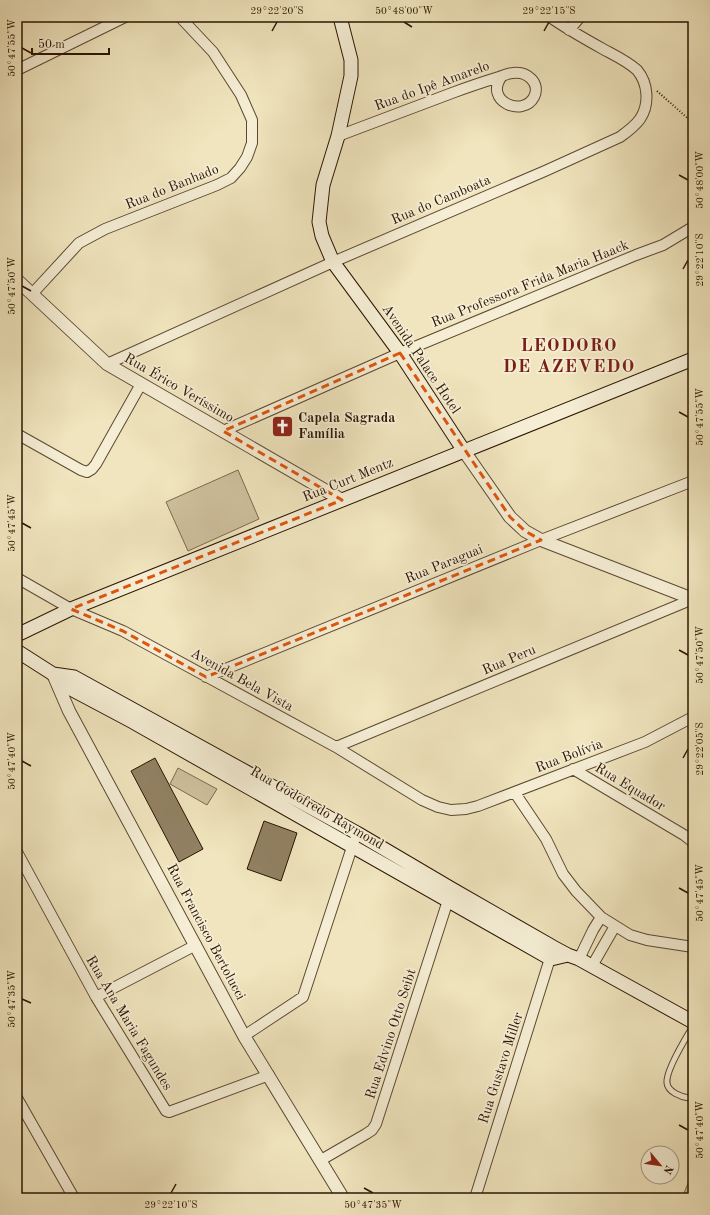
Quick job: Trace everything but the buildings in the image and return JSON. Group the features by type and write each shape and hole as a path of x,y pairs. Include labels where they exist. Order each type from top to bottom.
{"main road":[{"name":"Avenida Palace Hotel","path":"340,17 351,60 351,76 338,136 323,185 319,222 322,236 333,262 400,352 464,452"},
{"name":"Rua Curt Mentz","path":"17,635 72,609 693,359"},
{"name":"Rua Godofredo Raymond","path":"17,651 53,674 69,688 133,722 353,846 450,895 552,953 574,957 592,966 693,1024"},
{"name":"Rua Godofredo Raymond","path":"53,674 74,677 357,833 450,895"}],"street":[{"path":"17,70 126,17"},
{"name":"Rua do Banhado","path":"32,294 78,243 105,229 232,178 247,157 252,143 253,131 249,110 213,52 180,17"},
{"path":"550,17 569,30 629,64 643,78"},
{"path":"569,30 580,17"},
{"name":"Rua do Ipê Amarelo","path":"338,136 477,83 513,72 530,77 536,90 534,97 528,103 521,106 513,106 504,103 499,97 497,88 498,81 502,76"},
{"name":"Rua do Camboata","path":"107,364 333,262 545,171 620,137 639,120 644,111 647,94 643,78"},
{"name":"Rua Professora Frida Maria Haack","path":"223,430 400,352 663,245 693,227"},
{"name":"Rua Érico Veríssimo","path":"17,280 107,364 342,500"},
{"path":"17,434 86,472 92,469 96,464 141,384"},
{"name":"Avenida Palace Hotel","path":"464,452 510,517 525,531 541,540 693,599"},
{"name":"Rua Paraguai","path":"206,676 541,540 693,481"},
{"name":"Avenida Bela Vista","path":"17,578 72,609 123,631 336,747 422,800 438,807 451,810"},
{"name":"Rua Peru","path":"336,747 693,599"},
{"name":"Rua Francisco Bertolucci","path":"53,674 69,711 244,1036 343,1198"},
{"name":"Rua Bolívia","path":"451,810 466,809 478,806 515,793 645,742 691,721"},
{"name":"Rua Equador","path":"573,769 684,835 693,842"},
{"path":"515,793 546,839 563,874 576,891 601,917 630,934 647,940 693,947"},
{"path":"244,1036 303,997 357,833"},
{"name":"Rua Ana Maria Fagundes","path":"17,852 96,997 166,1111 169,1112 269,1075"},
{"name":"Rua Edvino Otto Seibt","path":"321,1160 366,1134 372,1130 376,1124 450,895"},
{"path":"574,957 601,917"},
{"path":"592,966 615,926"},
{"path":"96,997 196,945"},
{"name":"Rua Gustavo Miller","path":"475,1198 552,953"},
{"path":"17,1098 74,1198"}],"lane":[{"path":"693,1024 674,1060 667,1081 668,1087 672,1091 684,1097 689,1098 693,1096"}],"path":[{"path":"643,78 693,123"}],"highlighted area":[{"path":"400,353 510,517 525,531 541,540 206,677 123,631 71,609 342,500 223,431"}],"shaded area":[{"path":"238,470 259,519 188,551 166,502"},
{"path":"178,768 217,789 207,805 170,784"},
{"path":"693,1171 693,1198 682,1198"}],"place":[{"name":"Capela Sagrada Família","path":"283,426"}],"district":[{"name":"LEODORO DE AZEVEDO","path":"569,356"}]}
